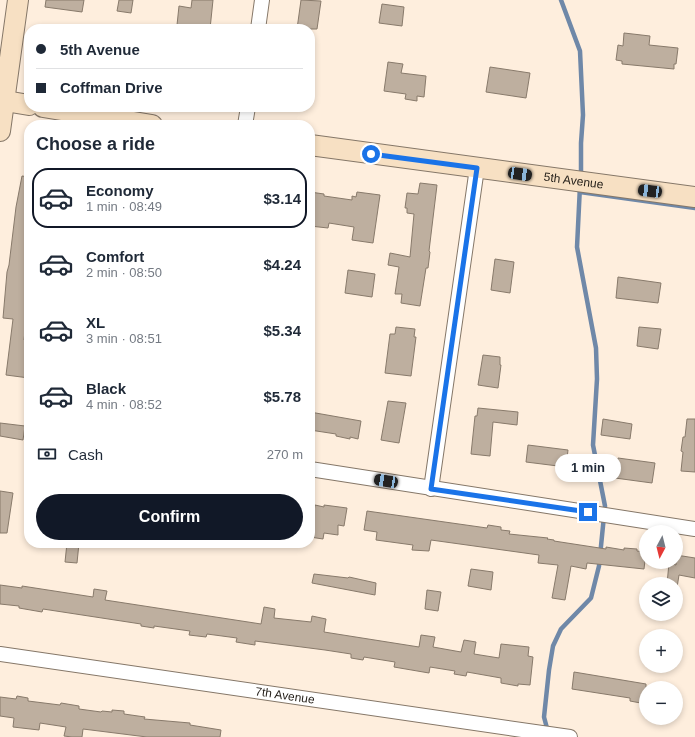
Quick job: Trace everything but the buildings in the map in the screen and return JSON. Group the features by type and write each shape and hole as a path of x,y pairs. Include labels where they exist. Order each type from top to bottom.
{"street":[{"path":"0,131 2,100 18,0"},
{"path":"259,24 262,0"},
{"path":"2,100 24,104"},
{"path":"73,112 122,120"},
{"name":"5th Avenue","path":"315,147 695,197"},
{"path":"431,489 477,168"},
{"path":"315,470 695,529"},
{"name":"7th Avenue","path":"0,654 570,737"}],"waterway":[{"path":"561,0 580,51 583,115 581,173"},
{"path":"548,732 544,717 553,646 561,629 591,598 599,566 605,506 593,445 597,379 596,348 577,247 580,186"},
{"path":"580,192 695,208"}],"route":[{"path":"371,154 477,168 431,489 588,512"}]}
